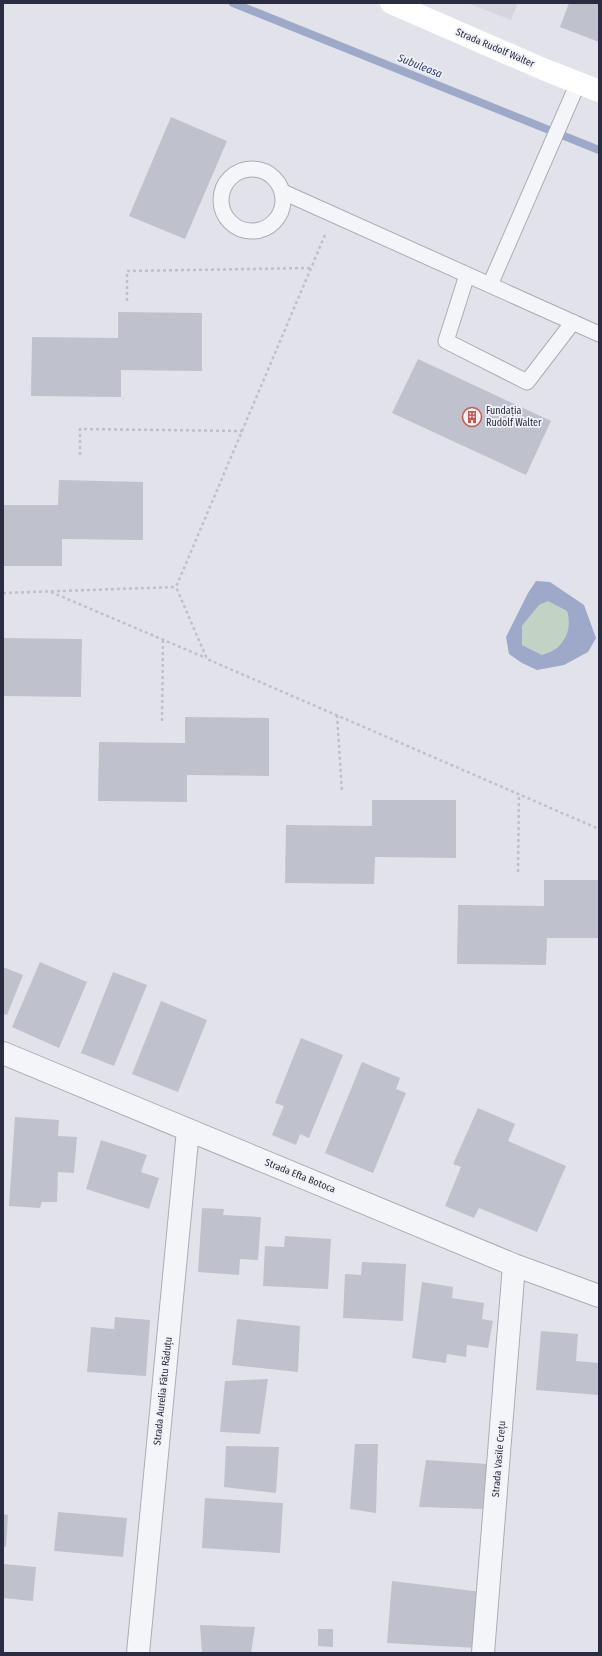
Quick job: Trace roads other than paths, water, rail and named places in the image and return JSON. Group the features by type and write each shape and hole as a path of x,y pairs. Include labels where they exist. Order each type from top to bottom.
{"street":[{"name":"Strada Rudolf Walter","path":"391,3 575,90 599,91"},
{"name":"Strada Efta Botoca","path":"3,1054 514,1265 599,1296"},
{"name":"Strada Aurelia Fătu Răduțu","path":"138,1653 188,1130"},
{"name":"Strada Vasile Crețu","path":"483,1653 514,1265"}],"lane":[{"path":"490,285 575,90"},
{"path":"283,192 283,207 276,220 263,229 248,231 234,226 224,215 220,200 224,186 234,174 248,168 263,170 276,179 283,192 599,334"},
{"path":"467,274 446,341 527,382 573,322"}],"water":[{"path":"536,581 550,582 584,605 596,638 588,652 564,665 537,670 522,663 509,654 506,637 528,593","holes":["548,601 567,611 569,621 568,631 564,640 557,648 542,655 522,645 522,626 539,605"]}],"waterway":[{"name":"Subuleasa","path":"233,3 599,150"}],"place":[{"name":"Fundația Rudolf Walter","path":"472,417"}]}
